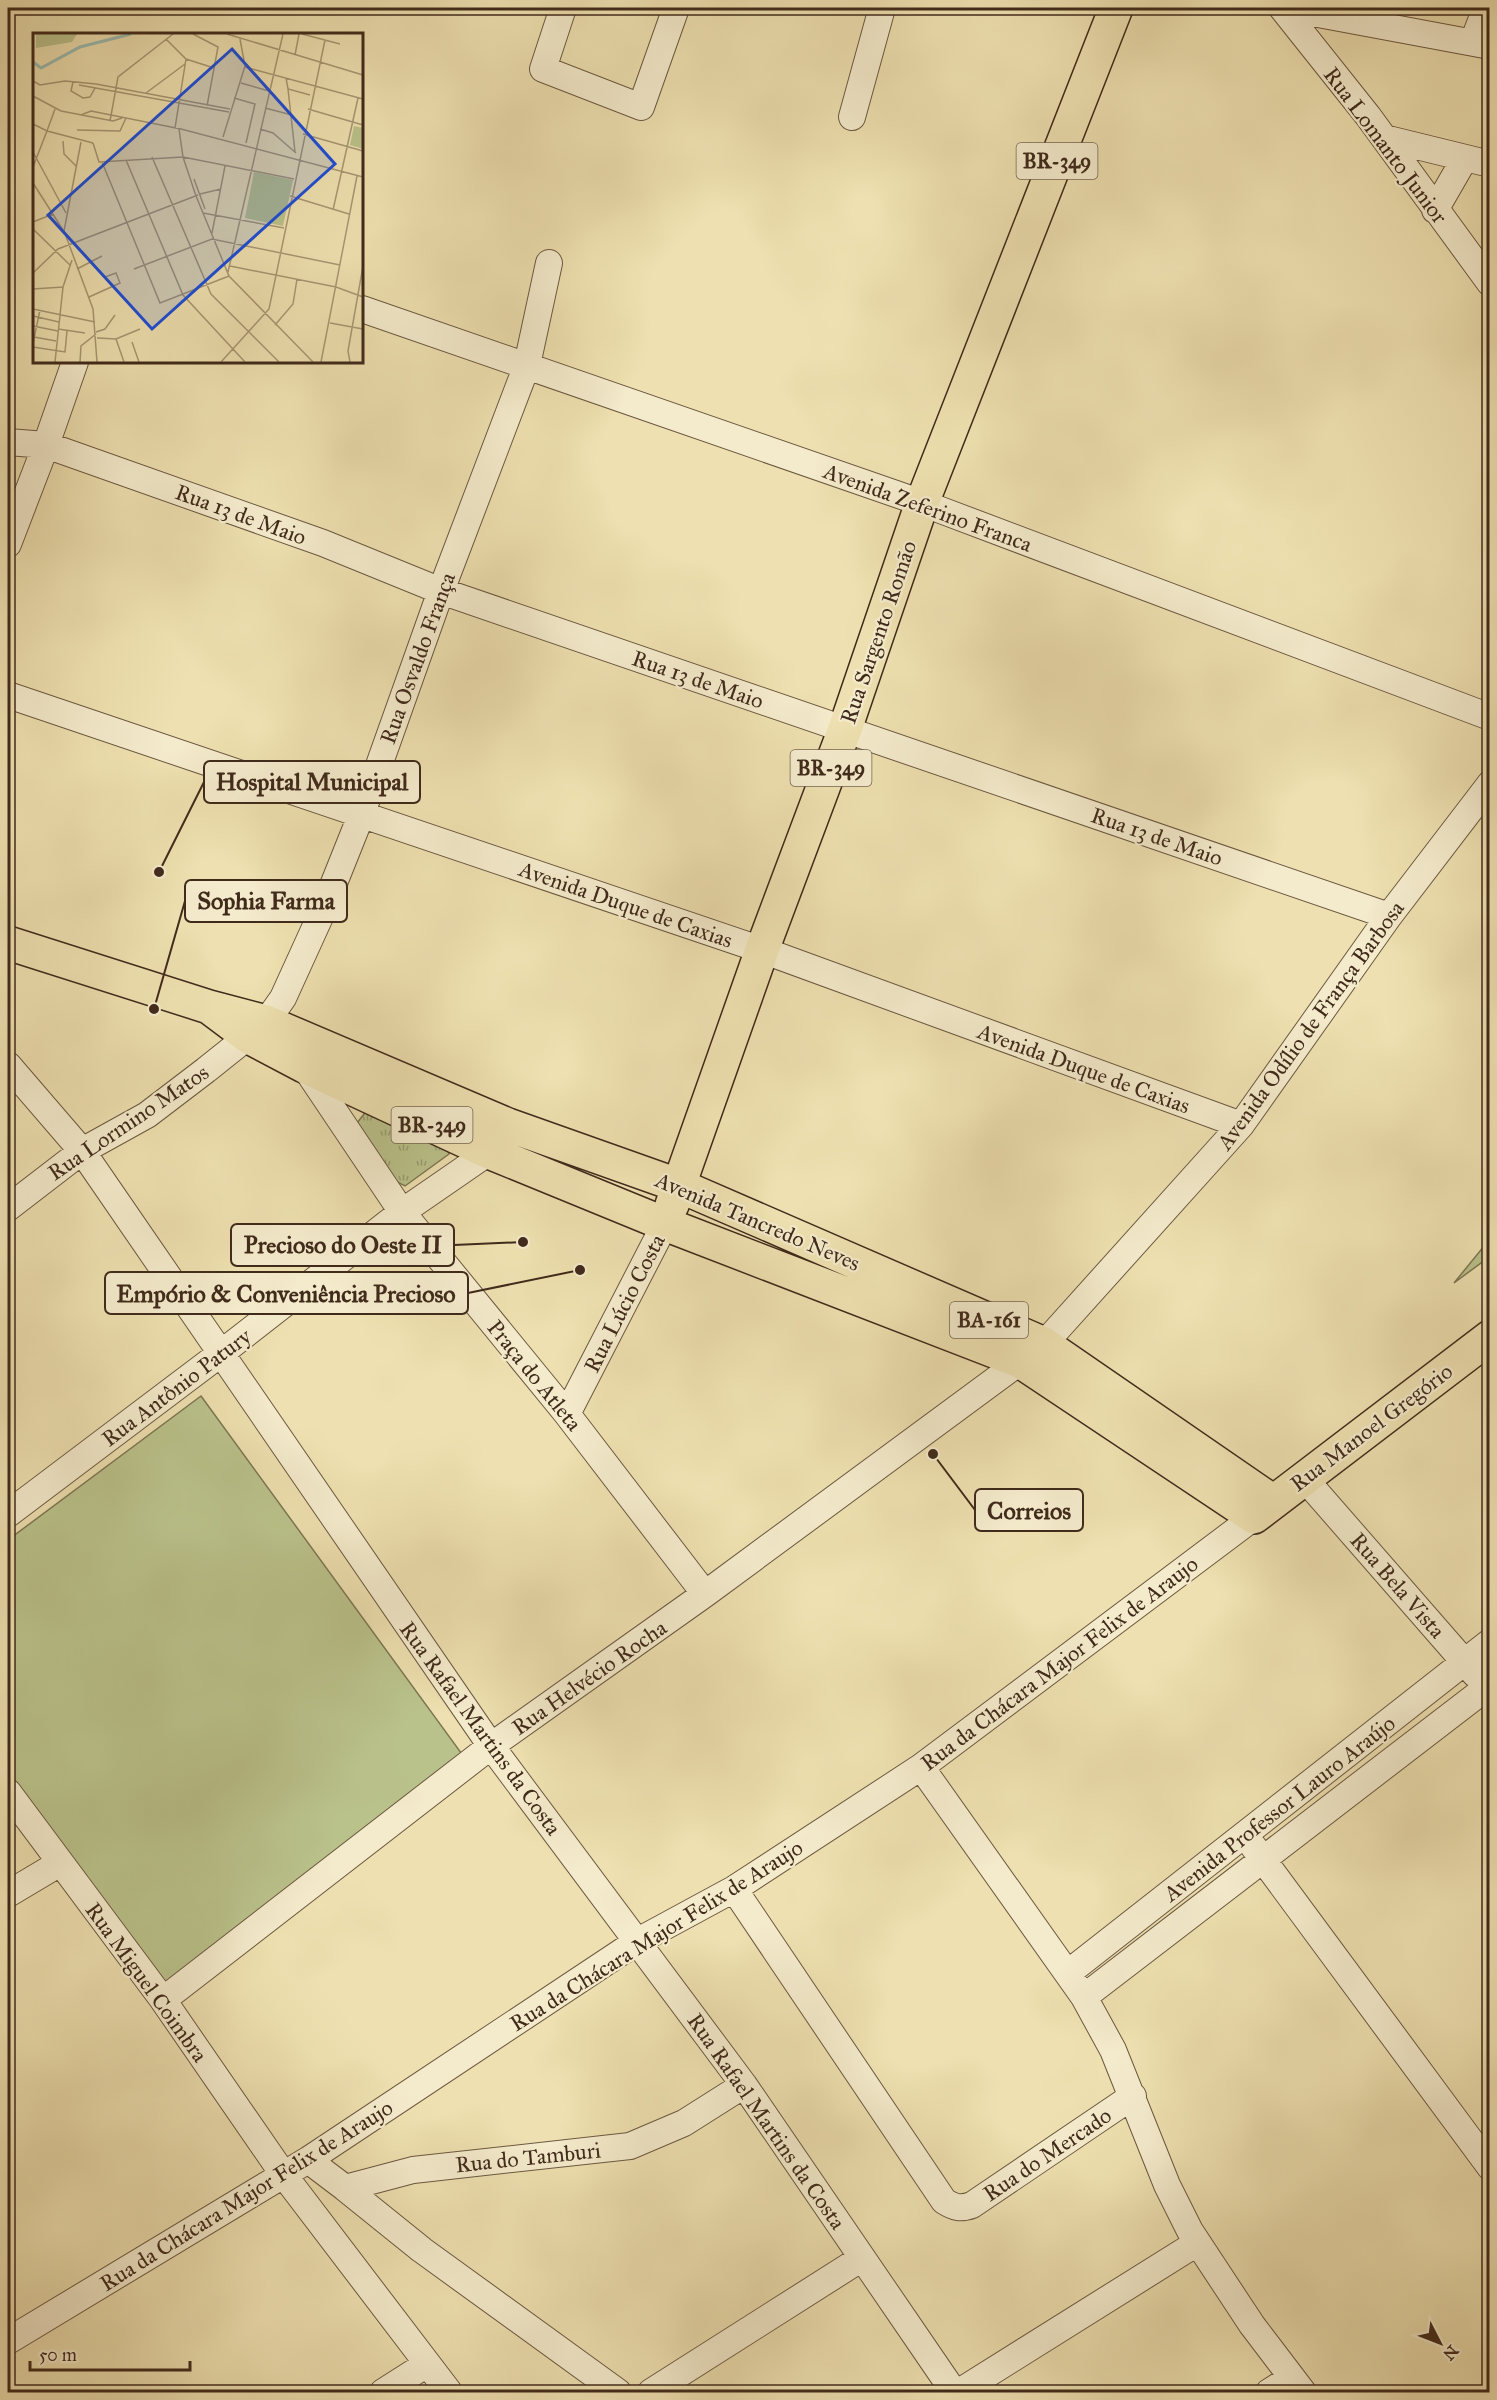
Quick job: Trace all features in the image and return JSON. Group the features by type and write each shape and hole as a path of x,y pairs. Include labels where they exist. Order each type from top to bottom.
{"main road":[{"name":"Rua Sargento Romão","path":"664,1224 680,1186 762,950 845,729 921,503 998,314 1116,8"},
{"name":"Avenida Tancredo Neves","path":"8,943 209,1007 257,1029 508,1125 680,1186 1032,1352 1263,1509"},
{"name":"Avenida Tancredo Neves","path":"257,1029 304,1066 489,1152 664,1224 1032,1352"},
{"name":"Rua Manoel Gregório","path":"1263,1509 1490,1337"}],"street":[{"path":"563,8 543,69 642,107 676,8"},
{"path":"852,117 882,8"},
{"path":"1284,8 1481,44 1486,8"},
{"name":"Rua Lomanto Junior","path":"1284,8 1384,138 1490,283"},
{"path":"1384,138 1490,164"},
{"path":"1435,210 1465,158"},
{"name":"Rua Osvaldo França","path":"257,1029 283,998 362,813 441,591 527,365 549,263"},
{"name":"Avenida Zeferino Franca","path":"363,309 921,503 1490,717"},
{"path":"8,544 75,363"},
{"name":"Rua 13 de Maio","path":"8,442 46,445 323,543 441,591 1389,916"},
{"name":"Avenida Duque de Caxias","path":"8,695 762,950 1241,1125"},
{"name":"Avenida Odílio de França Barbosa","path":"1032,1352 1241,1125 1389,916 1490,784"},
{"name":"Rua Lormino Matos","path":"8,1208 82,1151 147,1115 257,1029"},
{"name":"Rua Rafael Martins da Costa","path":"8,1065 82,1151 491,1746 744,2085 954,2392"},
{"name":"Praça do Atleta","path":"304,1066 402,1212 567,1414 705,1593"},
{"path":"489,1152 508,1125"},
{"name":"Rua Antônio Patury","path":"8,1514 220,1354 402,1212 489,1152"},
{"name":"Rua Lúcio Costa","path":"567,1414 664,1224"},
{"name":"Rua Helvécio Rocha","path":"163,2000 491,1746 705,1593 1032,1352"},
{"name":"Rua Bela Vista","path":"1304,1478 1488,1689"},
{"name":"Rua da Chácara Major Felix de Araujo","path":"8,2341 308,2160 638,1941 734,1889 921,1767 1263,1509"},
{"name":"Avenida Professor Lauro Araújo","path":"1068,1973 1490,1642"},
{"name":"Avenida Professor Lauro Araújo","path":"1084,1997 1488,1689"},
{"name":"Rua do Mercado","path":"734,1889 944,2201 954,2207 962,2208 972,2205 1133,2096 1113,2050 1084,1997 921,1767"},
{"name":"Rua Miguel Coimbra","path":"8,1792 163,2000 283,2174 449,2392"},
{"path":"1244,1836 1485,2152"},
{"path":"8,1894 60,1863"},
{"name":"Rua do Tamburi","path":"345,2188 413,2169 630,2146 684,2123 744,2085"},
{"path":"1133,2096 1167,2185 1197,2243 1297,2385 1269,2392"},
{"path":"308,2160 422,2250 618,2392"},
{"path":"959,2392 1197,2243"},
{"path":"651,2392 862,2258"},
{"path":"382,2392 427,2364"}],"green space":[{"path":"368,1109 446,1146 449,1154 405,1186 397,1182 353,1128"},
{"path":"1489,1240 1489,1257 1454,1283"},
{"path":"201,1396 467,1761 164,1992 8,1779 8,1540"}],"place":[{"name":"Hospital Municipal","path":"159,872"},
{"name":"Sophia Farma","path":"154,1009"},
{"name":"Precioso do Oeste II","path":"523,1242"},
{"name":"Empório & Conveniência Precioso","path":"580,1270"},
{"name":"Correios","path":"933,1454"}]}
